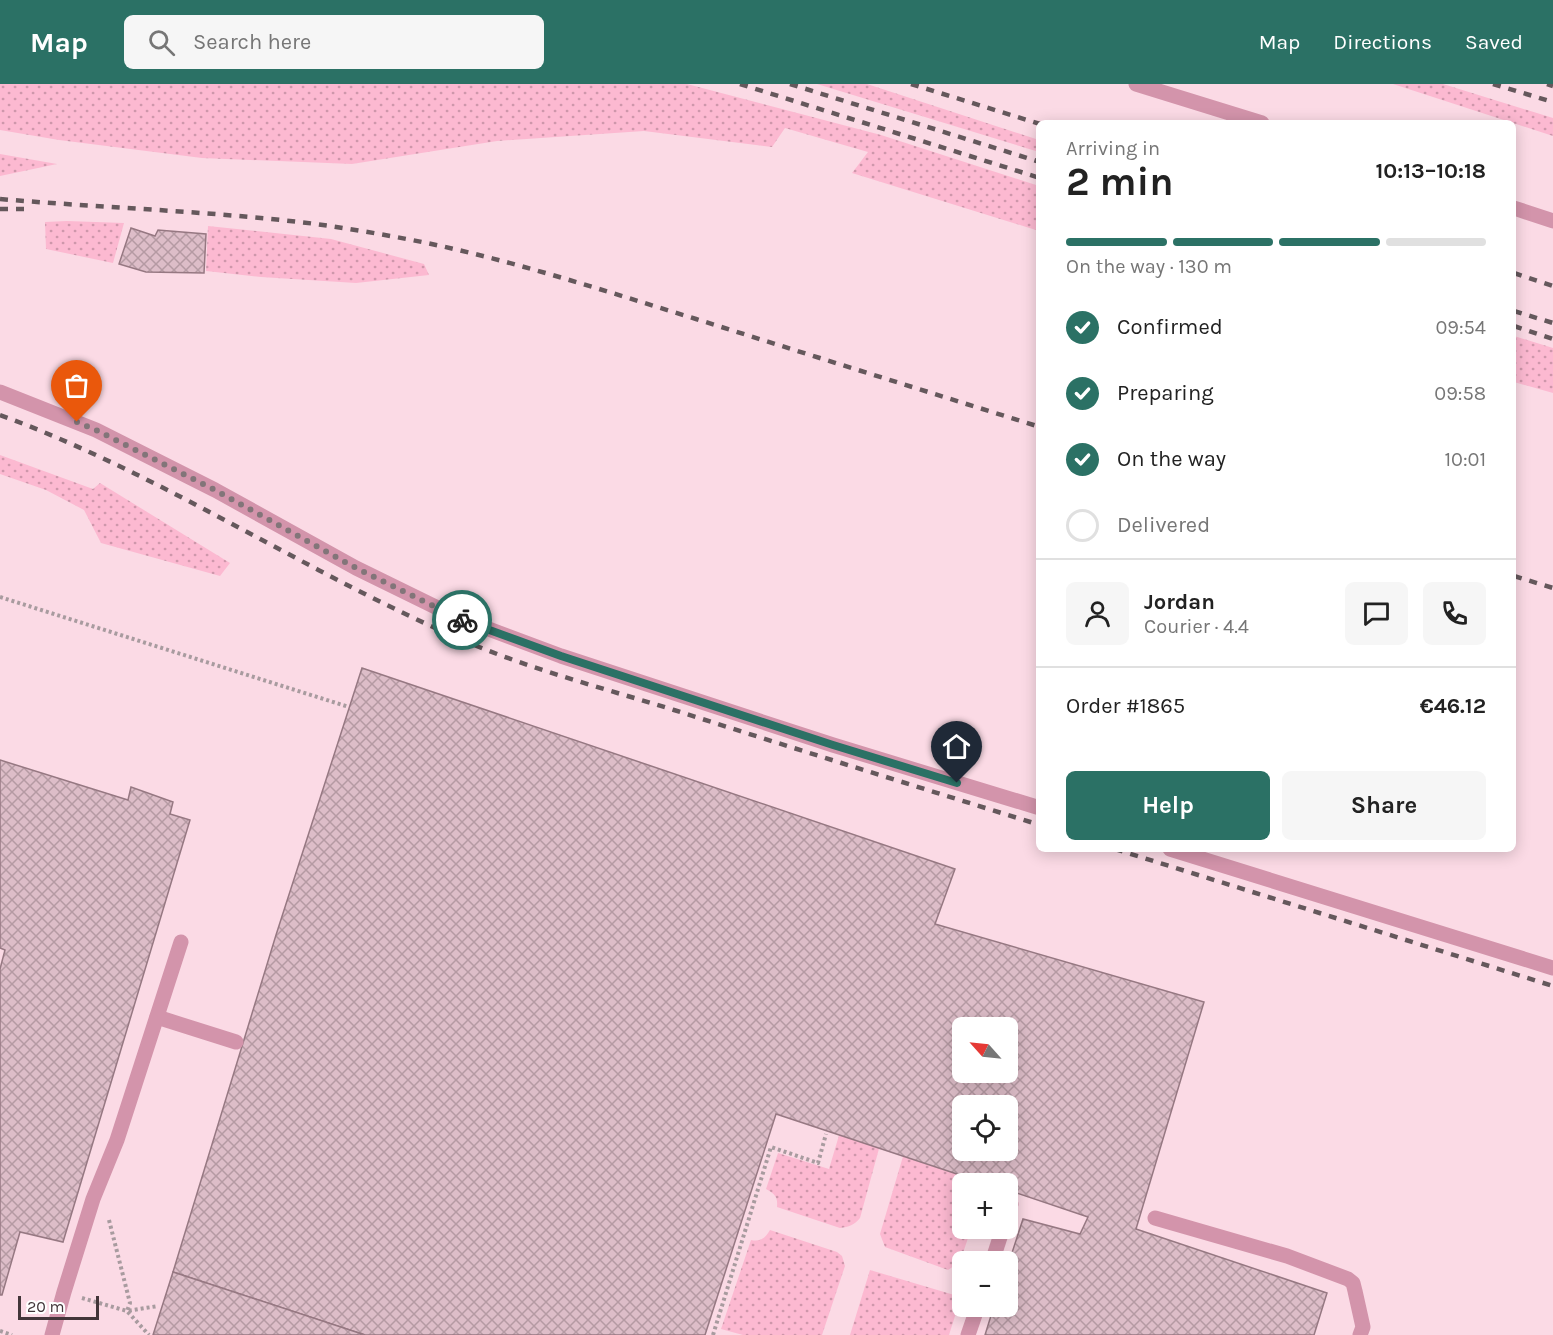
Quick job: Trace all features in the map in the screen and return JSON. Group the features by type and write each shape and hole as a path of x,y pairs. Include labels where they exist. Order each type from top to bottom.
{"lane":[{"path":"1136,84 1252,120"},
{"path":"1516,209 1553,221"},
{"path":"0,392 96,430 215,490 356,568 454,616 561,656 833,745 1036,807"},
{"path":"1180,852 1553,968"},
{"path":"52,1335 93,1199 117,1140 181,942"},
{"path":"157,1017 236,1042"},
{"path":"1155,1218 1287,1256 1348,1279 1353,1284 1363,1327 1360,1335"},
{"path":"968,1335 974,1317"}],"path":[{"path":"0,597 349,707"},
{"path":"713,1335 771,1147 818,1162 826,1134"},
{"path":"93,1199 105,1207 130,1303 127,1311"},
{"path":"64,1292 127,1311 158,1306"},
{"path":"127,1311 149,1335"},
{"path":"0,1331 12,1335"}],"shaded area":[{"path":"0,84 1553,84 1553,1335 0,1335"},
{"path":"0,84 687,84 881,135 1036,185 1036,230 852,173 868,152 785,128 772,147 644,131 497,141 352,164 202,158 59,140 0,130"},
{"path":"817,84 867,84 1036,139 1036,151"},
{"path":"1393,84 1443,84 1553,118 1553,136 1516,124 1516,120 1504,120"},
{"path":"0,154 57,164 0,176"},
{"path":"45,222 124,223 113,263 46,249"},
{"path":"208,226 331,239 424,264 429,275 356,283 206,271"},
{"path":"1516,337 1553,348 1553,393 1516,383"},
{"path":"0,455 93,489 100,483 230,563 220,576 101,543 84,510 46,490 0,474"},
{"path":"840,1132 880,1145 860,1218 851,1225 840,1228 777,1207 775,1196 766,1189 778,1153 829,1169"},
{"path":"904,1153 963,1173 952,1173 952,1239 968,1239 964,1251 952,1251 952,1267 948,1270 885,1247 880,1234"},
{"path":"770,1230 837,1252 842,1256 845,1266 822,1335 743,1335 721,1329 751,1240 762,1239"},
{"path":"870,1270 952,1294 952,1317 955,1317 949,1335 850,1335"}],"building":[{"path":"131,228 155,236 158,230 206,234 204,273 146,272 119,264"},
{"path":"362,668 955,869 935,924 1204,1002 1136,1229 1327,1293 1314,1335 985,1335 991,1317 1018,1317 1018,1251 1013,1251 1023,1219 1080,1234 1088,1217 1018,1193 1018,1173 954,1173 776,1114 705,1335 365,1335 173,1272 276,935"},
{"path":"0,760 128,800 131,787 173,802 170,814 190,820 63,1242 20,1232 2,1295 0,1295 0,969 5,950 0,948"},
{"path":"173,1272 365,1335 153,1335"}],"railway":[{"path":"740,84 1036,177"},
{"path":"790,84 1036,161"},
{"path":"911,84 1036,123"},
{"path":"1493,84 1553,102"},
{"path":"1547,84 1553,86"},
{"path":"0,199 277,220 369,232 422,242 526,267 594,287 1036,426"},
{"path":"0,209 30,209"},
{"path":"1516,274 1553,286"},
{"path":"1516,312 1553,323"},
{"path":"1516,327 1553,339"},
{"path":"0,415 118,465 345,584 486,650 566,678 1036,824"},
{"path":"1516,577 1553,588"},
{"path":"1125,852 1553,986"}],"way so far":[{"path":"77,422 215,490 356,568 462,620"}],"route":[{"path":"462,620 561,656 957,783"}]}
